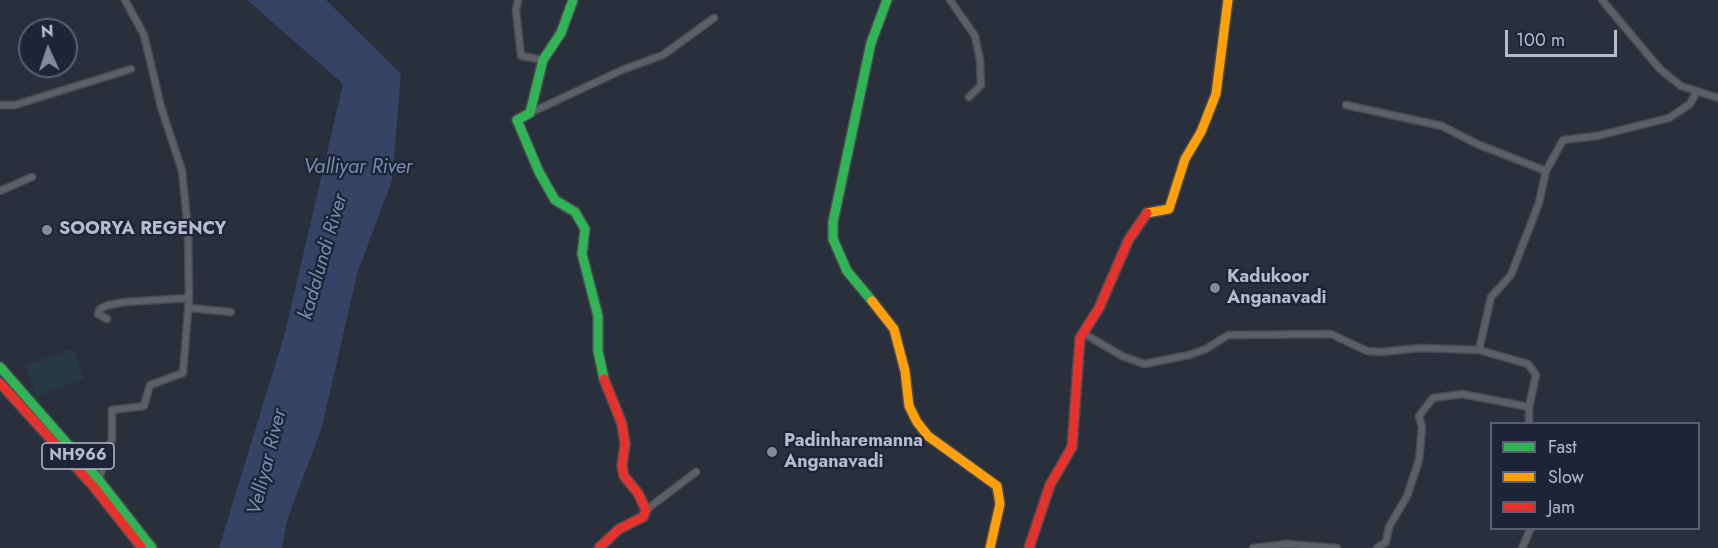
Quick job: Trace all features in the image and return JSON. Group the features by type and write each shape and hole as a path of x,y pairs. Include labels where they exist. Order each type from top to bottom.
{"main road":[{"path":"573,0 561,33 543,60 530,113 518,120 539,172 555,200 575,212 585,229 582,254 598,316 598,351 602,374 622,424 625,444 622,466 624,476 638,493 646,510 643,517 619,529 599,548"},
{"path":"887,0 871,43 855,112 833,222 833,239 847,271 894,328 905,371 909,406 917,422 928,436 997,486 1000,504 990,548"},
{"path":"1029,548 1050,485 1072,447 1080,338 1099,308 1116,264 1135,230 1148,212 1169,209 1174,200 1185,159 1201,132 1216,94 1228,0"},
{"name":"NH966","path":"0,367 98,479 152,548"},
{"name":"NH966","path":"0,383 94,487 142,548"}],"street":[{"path":"98,479 112,439 112,410 144,406 150,385 183,373 189,298 188,231 182,171 161,107 144,35 125,0"},
{"path":"518,0 520,56 543,60"},
{"path":"950,0 975,36 980,60 981,85 969,97"},
{"path":"1602,0 1660,69 1681,86 1718,98"},
{"path":"530,113 622,70 663,55 714,18"},
{"path":"0,105 15,105 131,69"},
{"path":"1479,350 1491,297 1511,274 1539,203 1546,171 1563,140 1597,136 1669,118 1690,104 1697,91"},
{"path":"1346,105 1442,126 1477,144 1546,171"},
{"path":"0,191 32,177"},
{"path":"107,319 98,314 99,309 108,305 189,298"},
{"path":"188,308 231,312"},
{"path":"1083,333 1122,357 1144,364 1189,355 1206,349 1228,335 1331,334 1367,351 1381,352 1420,348 1479,350 1528,364 1536,375 1529,406 1529,422"},
{"path":"1377,548 1386,542 1389,527 1407,496 1419,460 1422,427 1419,416 1433,398 1446,394 1462,394 1529,406"},
{"path":"646,510 696,472"},
{"path":"1522,548 1530,530"},
{"path":"1253,548 1287,544 1337,548"}],"shaded area":[{"path":"73,348 84,379 36,396 25,366"}],"water":[{"name":"Valliyar River","path":"247,0 326,0 401,74 392,180 357,274 322,427 287,520 282,548 219,548 285,333 343,84"}],"traffic: fast":[{"path":"573,0 561,33 543,60 530,113 517,120 539,172 555,200 575,212 585,229 582,254 598,316 598,351 604,379"},
{"path":"872,301 847,271 833,239 833,222 871,43 887,0"},
{"path":"0,367 98,479 152,548"}],"traffic: slow":[{"path":"1147,213 1169,209 1185,159 1201,132 1216,94 1228,0"},
{"path":"872,301 894,329 905,371 909,406 917,422 928,436 997,486 1000,504 990,548"}],"traffic: jam":[{"path":"1029,548 1050,485 1072,447 1080,338 1099,308 1129,239 1147,213"},
{"path":"599,548 619,529 643,517 646,510 638,493 624,476 622,466 625,444 622,424 604,379"},
{"path":"0,383 94,487 142,548"}],"place":[{"name":"SOORYA REGENCY","path":"47,230"},
{"name":"Kadukoor Anganavadi","path":"1215,288"},
{"name":"Padinharemanna Anganavadi","path":"772,452"}],"water label":[{"name":"kadalundi River","path":"324,257"},
{"name":"Velliyar River","path":"268,462"}]}
